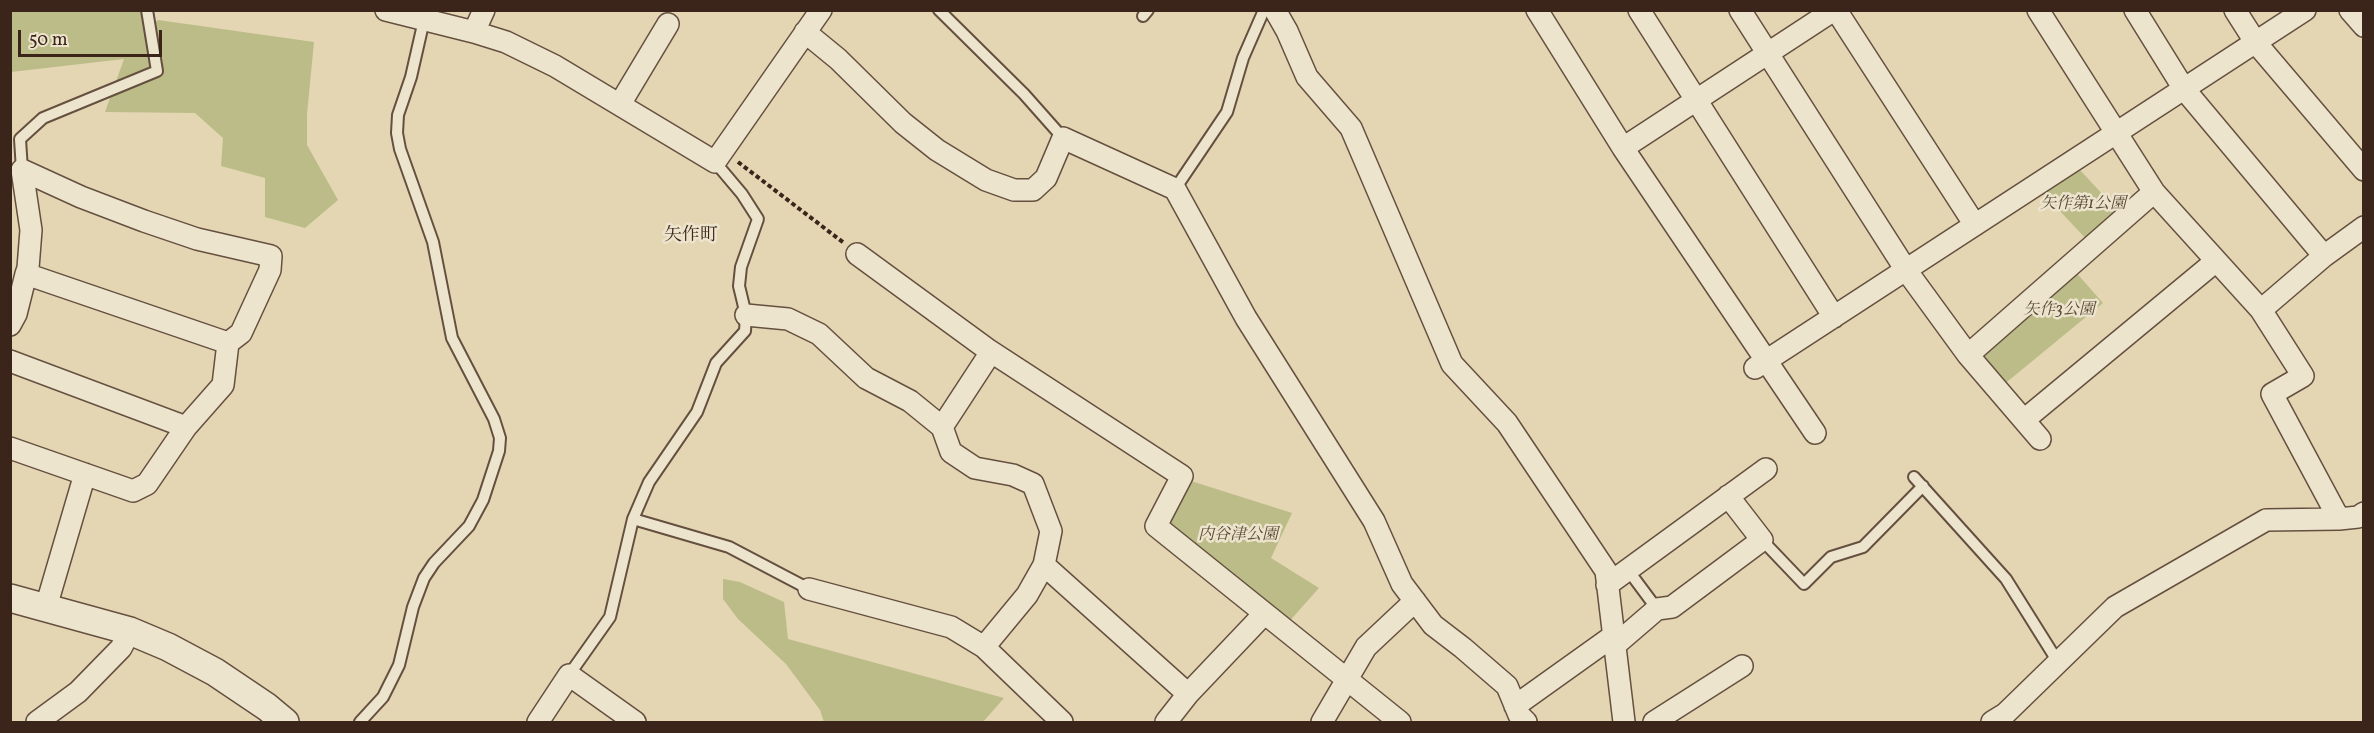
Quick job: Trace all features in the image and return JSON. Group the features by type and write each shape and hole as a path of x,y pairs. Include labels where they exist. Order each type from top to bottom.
{"street":[{"path":"386,10 506,42 555,66 620,104 719,156 821,10"},
{"path":"474,32 484,10"},
{"path":"1275,10 1307,77 1351,128 1452,364 1507,423 1606,571 1624,723"},
{"path":"1537,10 1760,365 1815,433"},
{"path":"1639,10 1834,316"},
{"path":"1740,10 1906,270 1968,355 2040,439"},
{"path":"1623,148 1835,10 1975,225"},
{"path":"2037,10 2154,192 2261,310 2303,376 2272,394 2339,519"},
{"path":"2135,10 2184,89 2324,256"},
{"path":"2235,10 2256,43 2364,170"},
{"path":"1760,365 2305,10"},
{"path":"2350,10 2364,27"},
{"path":"620,104 668,24"},
{"path":"805,32 838,59 903,123 937,150 986,180 1014,190 1033,190 1046,178 1064,138 1175,189 1246,318 1374,521 1402,584 1434,625 1507,686 1522,718 1613,641 1657,609 1672,607 1762,540 1728,496"},
{"path":"10,326 16,314 26,274 31,230 22,170"},
{"path":"10,448 133,491 147,484 186,427 223,385 228,343 241,333 270,270 271,256 197,239 144,221 22,170"},
{"path":"1968,355 2154,192"},
{"path":"2261,310 2324,256 2364,227"},
{"path":"857,254 991,352 1182,476 1156,526 1400,723"},
{"path":"2024,420 2216,261"},
{"path":"26,274 228,343"},
{"path":"746,315 788,319 819,334 866,378 910,401 942,427 951,453 975,468 1013,475 1033,484 1052,531 1044,565 1027,595 984,647"},
{"path":"942,427 991,352"},
{"path":"10,361 186,427"},
{"path":"1607,585 1766,469"},
{"path":"46,608 85,474"},
{"path":"1992,723 2006,714 2115,607 2266,520 2339,519 2358,517 2364,513"},
{"path":"1044,565 1188,694"},
{"path":"809,589 951,627 984,647 1062,723"},
{"path":"10,598 130,631 168,647 215,672 267,707 285,723"},
{"path":"1322,723 1366,647 1415,601"},
{"path":"1166,723 1188,694 1264,614"},
{"path":"37,723 78,693 121,648 130,631"},
{"path":"1654,723 1743,666"},
{"path":"538,723 569,675 634,723"}],"lane":[{"path":"22,170 20,139 43,118 157,71 147,10"},
{"path":"939,10 1024,94 1064,138"},
{"path":"1175,189 1227,112 1243,58 1264,10"},
{"path":"360,723 383,697 399,665 413,607 424,578 434,563 470,526 483,500 499,451 500,438 494,419 452,338 433,242 396,132 398,115 411,77 424,20"},
{"path":"569,675 610,617 633,519 649,482 697,412 716,363 745,331 746,315 739,286 741,267 758,219 719,156"},
{"path":"1914,477 2006,579 2058,662"},
{"path":"1762,540 1804,584 1831,557 1863,547 1923,486"},
{"path":"633,519 729,547 809,589"},
{"path":"1628,570 1657,609"}],"path":[{"path":"719,156 857,254"}],"green space":[{"path":"10,11 144,11 148,29 158,20 314,42 307,114 307,145 338,200 305,228 265,217 265,178 221,166 223,138 195,113 105,112 124,59 11,72"},
{"name":"矢作第1公園","path":"2080,170 2119,212 2088,241 2044,194"},
{"name":"矢作3公園","path":"2073,269 2103,303 2002,386 1980,360 1982,347"},
{"name":"内谷津公園","path":"1191,481 1292,513 1271,558 1319,588 1286,625 1171,530 1170,519"},
{"path":"723,579 740,582 784,602 788,639 1004,698 983,722 824,722 820,710 786,664 738,619 723,599"}],"district":[{"name":"矢作町","path":"691,237"}]}
